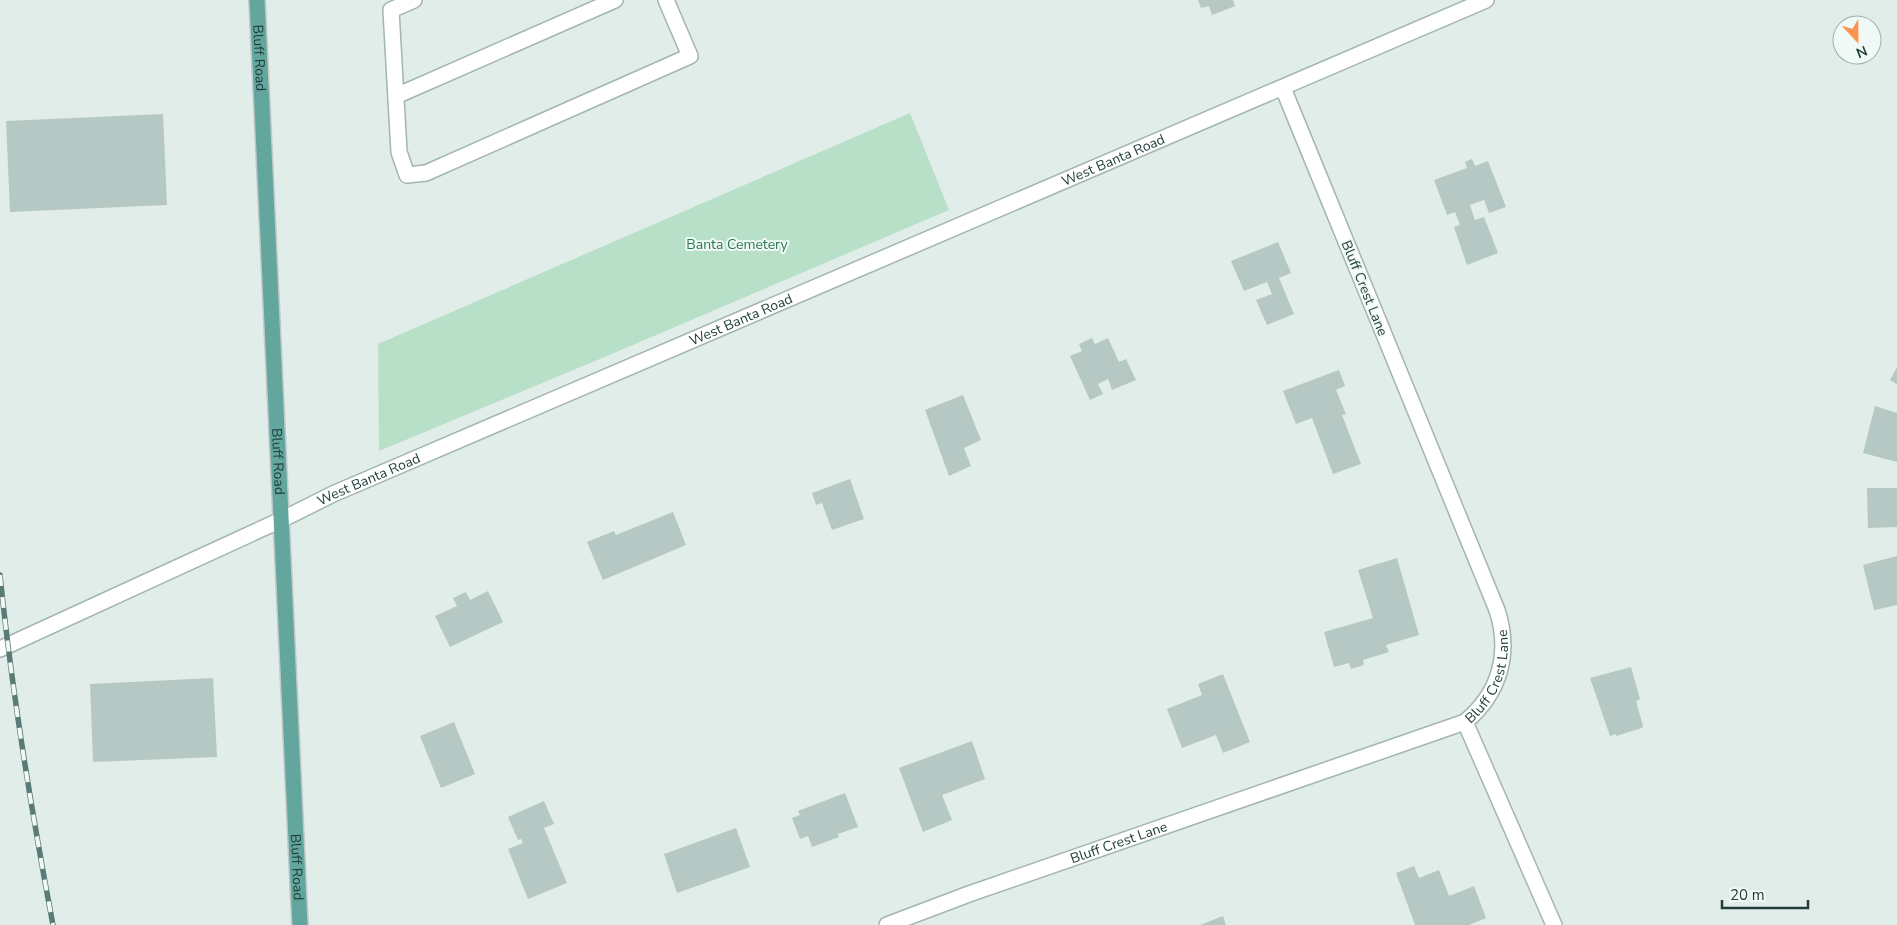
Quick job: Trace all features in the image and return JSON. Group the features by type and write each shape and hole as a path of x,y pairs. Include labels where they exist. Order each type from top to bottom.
{"main road":[{"name":"Bluff Road","path":"256,0 283,519 300,925"}],"street":[{"path":"414,0 391,10 398,152 407,175 426,173 690,56 666,0"},
{"path":"396,96 615,0"},
{"name":"West Banta Road","path":"0,649 283,519 333,494 1486,0"},
{"name":"Bluff Crest Lane","path":"887,925 969,894 1465,722 1485,703 1498,679 1504,652 1502,624 1283,88"},
{"path":"1465,722 1554,925"}],"green space":[{"name":"Banta Cemetery","path":"910,113 949,210 379,451 378,344"}],"building":[{"path":"1198,0 1233,0 1235,6 1212,15 1209,6 1201,8"},
{"path":"163,114 167,205 10,212 6,121"},
{"path":"1472,159 1475,166 1488,161 1506,207 1489,213 1484,200 1470,205 1475,220 1484,217 1498,253 1467,265 1454,227 1460,225 1455,212 1447,215 1434,180 1467,168 1465,162"},
{"path":"1278,242 1291,273 1279,278 1294,314 1267,325 1256,300 1272,294 1267,282 1244,291 1231,261"},
{"path":"1092,338 1095,344 1108,338 1119,362 1126,359 1136,380 1112,390 1108,379 1098,384 1103,394 1090,400 1070,356 1082,351 1079,344"},
{"path":"1897,367 1897,384 1890,380"},
{"path":"1339,370 1345,386 1336,390 1346,414 1342,415 1361,464 1333,474 1312,418 1296,424 1283,391"},
{"path":"963,395 981,440 964,448 971,466 949,476 925,410"},
{"path":"1875,406 1897,413 1897,462 1863,453"},
{"path":"850,479 864,519 832,530 822,503 816,505 812,493"},
{"path":"1867,488 1897,488 1897,527 1868,528"},
{"path":"673,512 686,545 603,580 587,542 614,531 616,535"},
{"path":"1897,556 1897,605 1874,610 1863,565"},
{"path":"1397,558 1419,635 1386,645 1389,652 1363,660 1364,665 1351,669 1349,663 1334,667 1324,632 1373,618 1358,570"},
{"path":"488,591 503,622 450,647 435,616 457,606 453,598 466,592 470,600"},
{"path":"1631,667 1640,699 1636,701 1643,726 1642,728 1616,736 1616,734 1610,736 1590,678"},
{"path":"1223,674 1250,742 1223,753 1216,735 1182,748 1167,709 1202,695 1198,684"},
{"path":"213,678 217,757 93,762 90,684"},
{"path":"454,722 475,774 441,788 420,736"},
{"path":"972,741 985,779 942,795 952,820 923,832 899,768"},
{"path":"845,793 858,827 838,834 839,837 812,847 808,836 800,839 792,818 800,815 798,811"},
{"path":"544,801 554,824 544,828 567,883 528,899 508,849 523,843 521,839 518,840 508,817"},
{"path":"736,828 750,867 677,893 664,854"},
{"path":"1414,866 1419,878 1439,870 1449,896 1474,886 1486,918 1469,925 1415,925 1396,873"},
{"path":"1223,916 1226,925 1200,925"}],"railway":[{"path":"0,575 23,751 53,925"}]}
